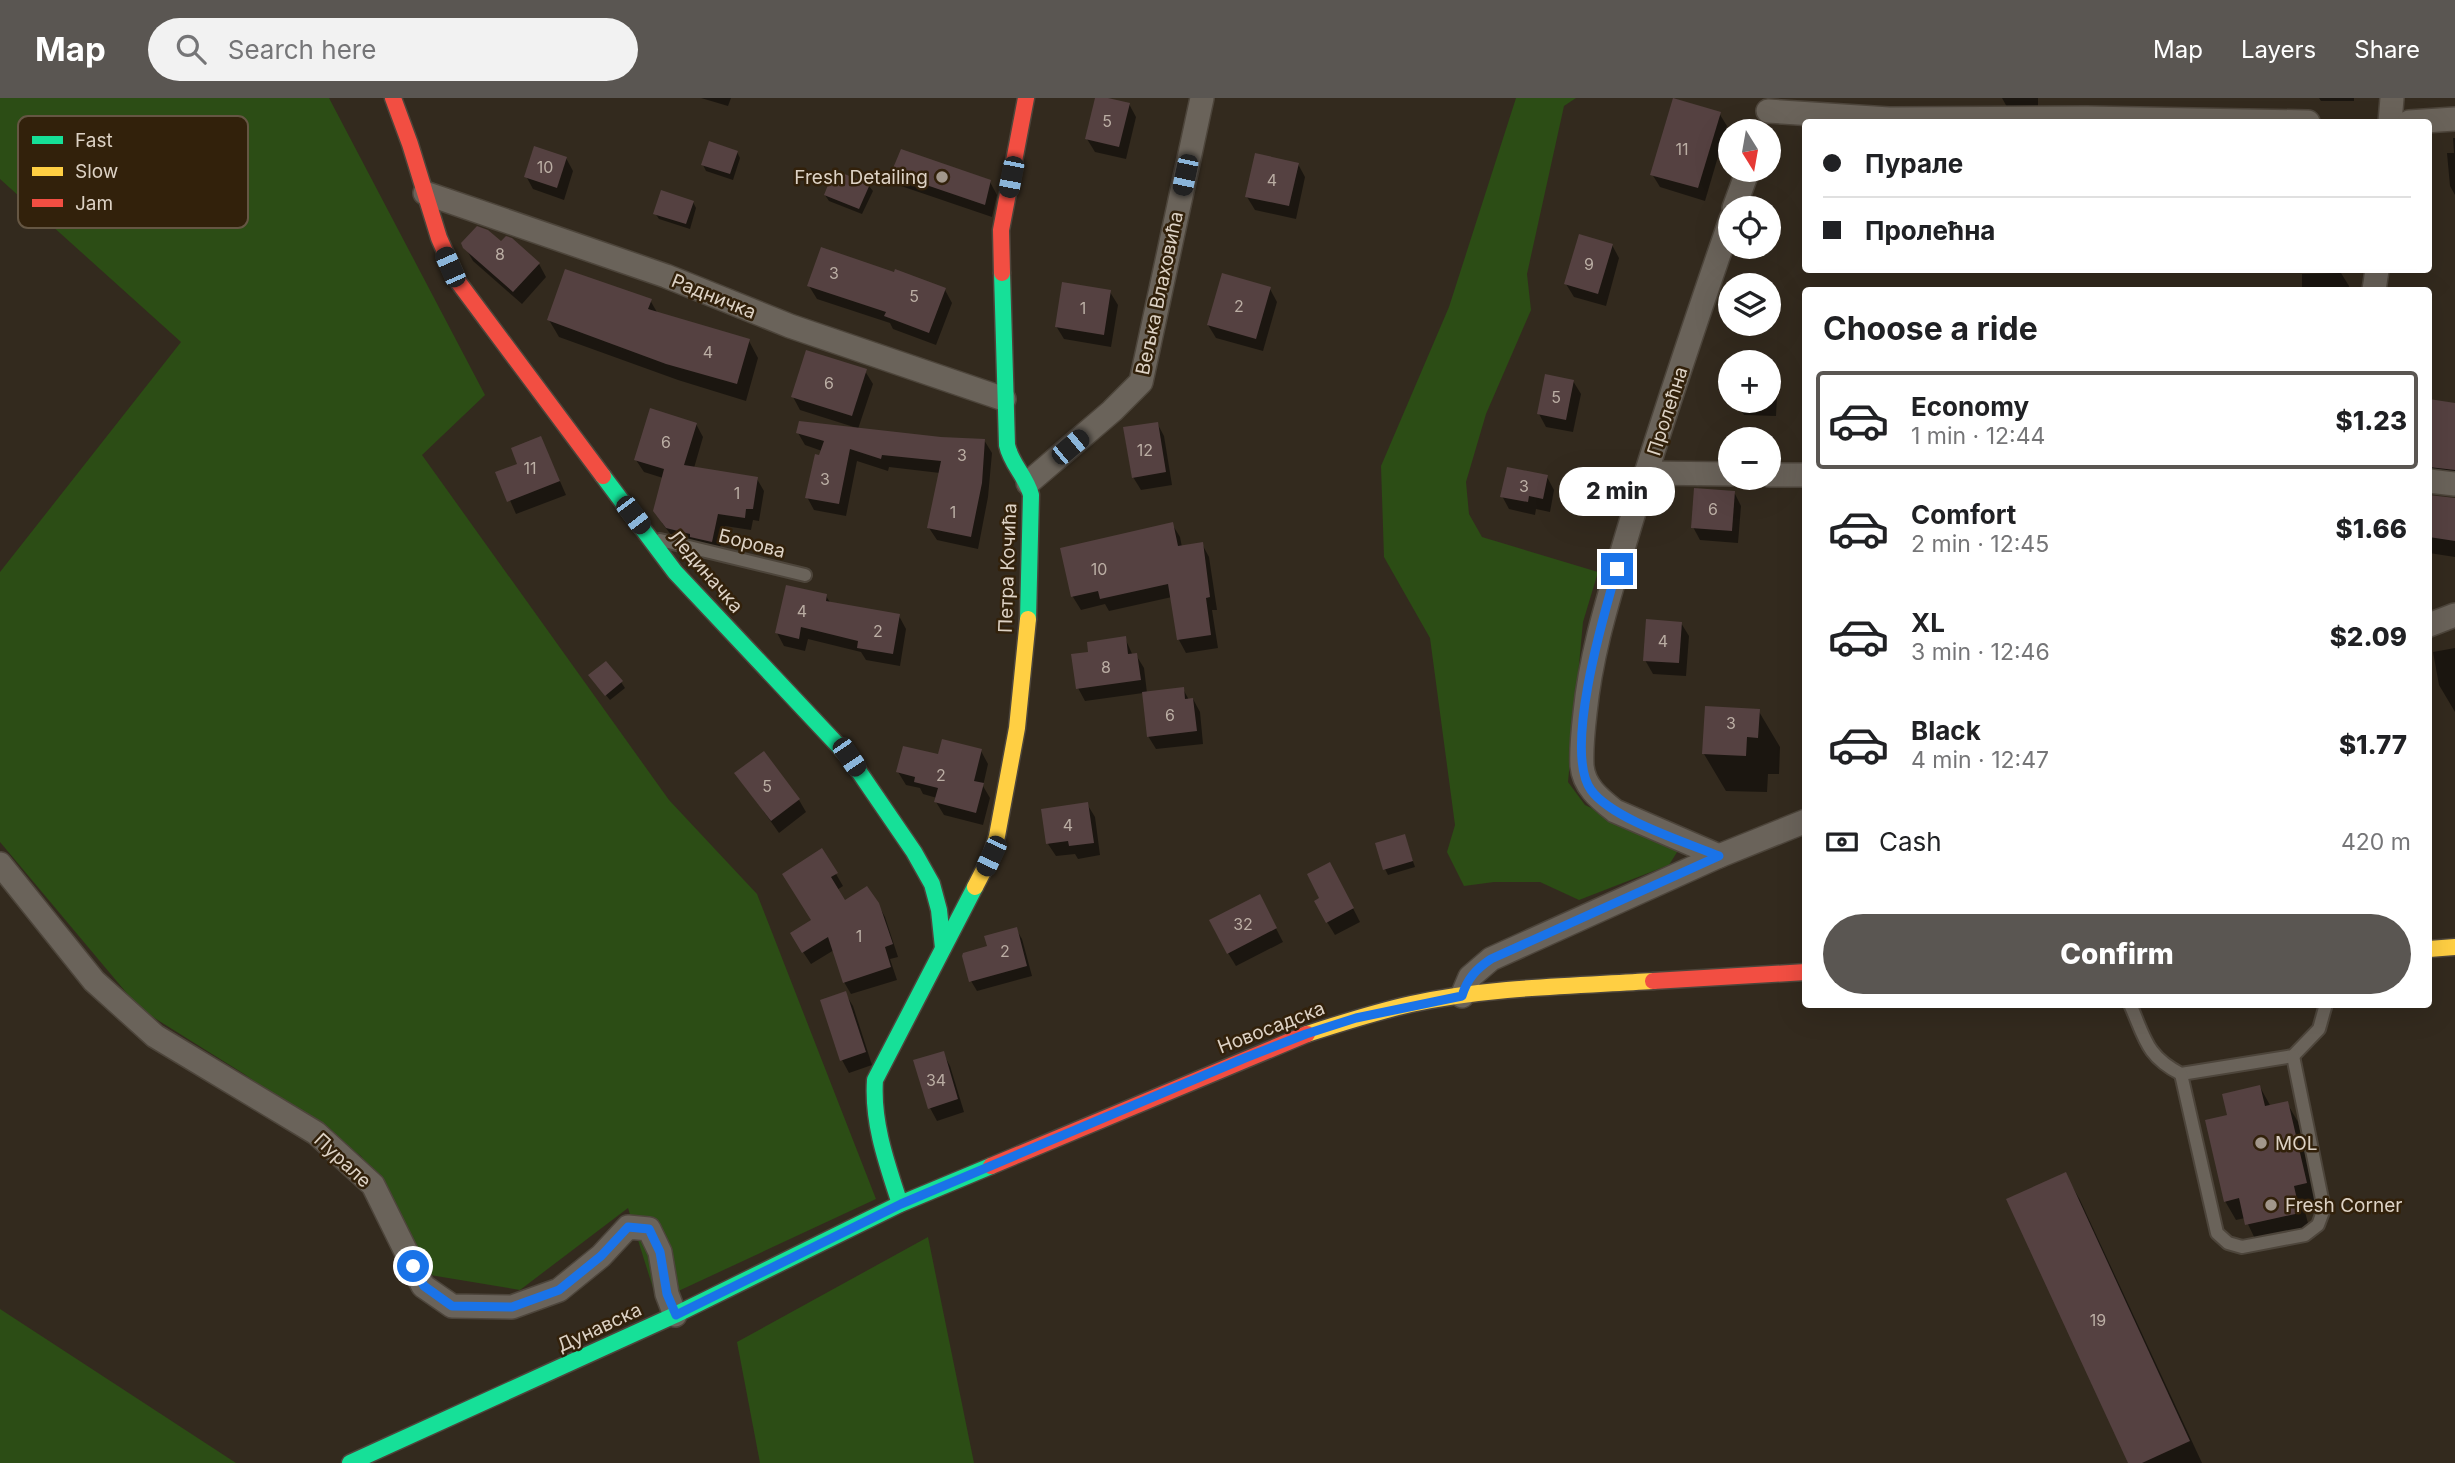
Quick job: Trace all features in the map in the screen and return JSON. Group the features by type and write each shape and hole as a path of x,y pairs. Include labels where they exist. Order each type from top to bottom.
{"street":[{"name":"Лединачка","path":"393,98 403,121 443,252 460,284 675,572 849,757 914,852 932,884 939,910 943,948"},
{"name":"Петра Кочића","path":"901,1204 883,1149 874,1096 875,1080 943,948 970,902 995,846 1017,728 1029,610 1031,495 1028,483 1010,458 1004,399 1001,230 1027,98"},
{"name":"Вељка Влаховића","path":"1028,483 1142,382 1202,98"},
{"path":"2390,119 2392,98"},
{"path":"1767,113 1889,119 2142,119"},
{"path":"2432,120 2455,119"},
{"name":"Радничка","path":"425,193 666,276 790,326 1004,399"},
{"name":"Пролећна","path":"1718,258 1646,473 1596,641 1584,725 1582,767 1591,790 1615,811 1719,856"},
{"path":"1646,473 1718,474"},
{"path":"1781,475 1802,475"},
{"path":"2432,481 2455,484"},
{"path":"2432,624 2455,615"},
{"path":"1462,996 1477,968 1491,959 1719,856 1802,823"},
{"name":"Пурале","path":"0,864 94,981 155,1036 316,1133 373,1185 424,1286 452,1306 512,1307 559,1290 601,1256 628,1227 649,1229 660,1252 667,1294 676,1315"},
{"path":"2432,949 2455,947"},
{"name":"Новосадска","path":"901,1204 1306,1034 1356,1018 1462,996 1520,989 1802,972"},
{"name":"Дунавска","path":"350,1463 676,1315 901,1204"}],"lane":[{"name":"Борова","path":"650,538 805,575"},
{"path":"2132,1008 2152,1054 2181,1074 2293,1056 2319,1028 2325,1008"},
{"path":"2181,1074 2217,1233 2242,1248 2305,1235 2318,1225 2324,1209 2293,1056"}],"green space":[{"path":"0,98 329,98 485,395 422,455 669,800 757,894 876,1199 657,1301 628,1208 520,1290 430,1275 361,1156 244,1074 140,1009 0,842 0,572 181,342 54,228 248,228 248,116 18,116 18,195 0,179"},
{"path":"1516,98 1576,98 1564,106 1527,274 1531,310 1486,414 1466,482 1469,514 1482,537 1598,572 1583,622 1568,782 1585,805 1679,849 1669,865 1579,900 1540,882 1494,882 1464,886 1447,852 1455,825 1430,638 1384,557 1381,466 1449,307"},
{"path":"928,1237 974,1463 760,1463 737,1342"},
{"path":"0,1309 236,1463 0,1463"}],"building":[{"path":"1095,98 1130,103 1119,147 1085,139"},
{"path":"1673,98 1721,112 1698,188 1650,175"},
{"path":"709,141 738,151 730,174 701,165"},
{"path":"534,146 567,157 557,188 524,177"},
{"name":"Fresh Detailing","path":"901,149 991,180 985,205 891,173"},
{"path":"1255,153 1299,163 1289,206 1245,197"},
{"path":"834,170 870,184 859,209 824,195"},
{"path":"661,190 694,201 686,224 653,214"},
{"path":"477,226 488,230 501,241 506,236 512,238 540,263 513,292 463,248 461,243"},
{"path":"1579,234 1613,244 1598,294 1564,284"},
{"path":"821,247 894,272 895,269 946,288 929,333 884,316 886,312 807,286"},
{"path":"565,269 652,299 648,309 750,339 737,384 666,364 547,320"},
{"path":"1222,273 1271,287 1256,339 1207,325"},
{"path":"1062,282 1111,290 1104,335 1055,327"},
{"path":"806,350 867,369 852,416 791,397"},
{"path":"1545,374 1574,380 1566,420 1537,414"},
{"path":"2432,399 2455,403 2455,470 2432,467"},
{"path":"650,408 697,423 684,465 758,477 753,509 746,509 745,518 718,514 712,542 666,528 653,511 664,469 634,460"},
{"path":"799,421 941,437 985,439 982,483 971,537 927,528 941,461 882,455 881,459 850,449 839,504 805,498 815,454 819,455 824,441 796,433"},
{"path":"1158,422 1166,472 1132,478 1123,427"},
{"path":"541,436 560,481 507,502 495,472 517,464 511,448"},
{"path":"1507,467 1548,475 1543,499 1529,496 1528,502 1500,497"},
{"path":"1694,488 1735,491 1732,531 1691,528"},
{"path":"2432,495 2455,498 2455,541 2432,537"},
{"path":"1173,522 1178,546 1203,542 1210,597 1206,598 1211,635 1177,640 1168,584 1100,599 1098,591 1071,597 1060,548"},
{"path":"786,585 827,594 826,601 900,614 893,654 857,648 858,641 801,627 799,639 775,633"},
{"path":"1646,619 1682,622 1679,663 1643,661"},
{"path":"1126,636 1128,654 1137,653 1141,680 1076,689 1071,654 1088,652 1087,642"},
{"path":"606,661 623,681 605,696 588,675"},
{"path":"1184,687 1185,699 1193,698 1197,731 1147,737 1142,692"},
{"path":"1705,706 1760,709 1758,738 1747,737 1746,756 1702,754"},
{"path":"942,739 982,749 974,781 984,783 976,813 934,802 938,788 914,782 915,777 896,772 903,746 938,754"},
{"path":"764,751 800,799 771,821 734,773"},
{"path":"1088,802 1094,843 1069,846 1068,841 1046,844 1041,809"},
{"path":"1405,834 1413,861 1383,870 1375,843"},
{"path":"822,848 838,873 831,877 845,900 867,886 879,903 893,944 885,947 891,967 843,983 828,937 802,953 790,933 811,920 782,874"},
{"path":"1330,862 1354,908 1326,923 1314,901 1319,898 1307,874"},
{"path":"1260,894 1277,928 1227,954 1209,920"},
{"path":"1017,927 1027,966 969,982 963,953 987,946 984,936"},
{"path":"846,991 866,1052 840,1061 820,1000"},
{"path":"944,1051 958,1099 928,1109 913,1060"},
{"path":"2260,1085 2265,1106 2288,1101 2307,1183 2294,1186 2300,1213 2245,1225 2239,1198 2224,1202 2205,1120 2227,1115 2222,1094"},
{"path":"2066,1172 2190,1441 2142,1463 2128,1463 2006,1199"}],"traffic: fast":[{"path":"1002,273 1007,445 1031,495 1028,619"},
{"path":"603,476 675,572 849,757 914,852 932,884 939,910 943,948"},
{"path":"900,1204 878,1128 875,1080 975,887"},
{"path":"350,1463 675,1315 900,1204 991,1166"}],"traffic: slow":[{"path":"975,887 991,856 997,836 1017,728 1028,619"},
{"path":"2432,949 2455,947"},
{"path":"1307,1034 1384,1011 1441,998 1531,988 1653,981"}],"traffic: jam":[{"path":"393,98 439,238 459,283 603,476"},
{"path":"1002,273 1001,230 1026,98"},
{"path":"1653,981 1802,972"},
{"path":"991,1166 1307,1034"}],"place":[{"name":"Fresh Detailing","path":"942,177"},
{"name":"MOL","path":"2261,1143"},
{"name":"Fresh Corner","path":"2271,1205"}],"route":[{"path":"413,1266 424,1286 452,1306 512,1307 559,1290 601,1256 628,1227 649,1229 660,1252 667,1294 676,1315 901,1204 1245,1058 1356,1018 1412,1004 1462,996 1477,968 1491,959 1719,856 1615,811 1602,802 1585,780 1582,767 1586,703 1596,641 1617,569"}]}
